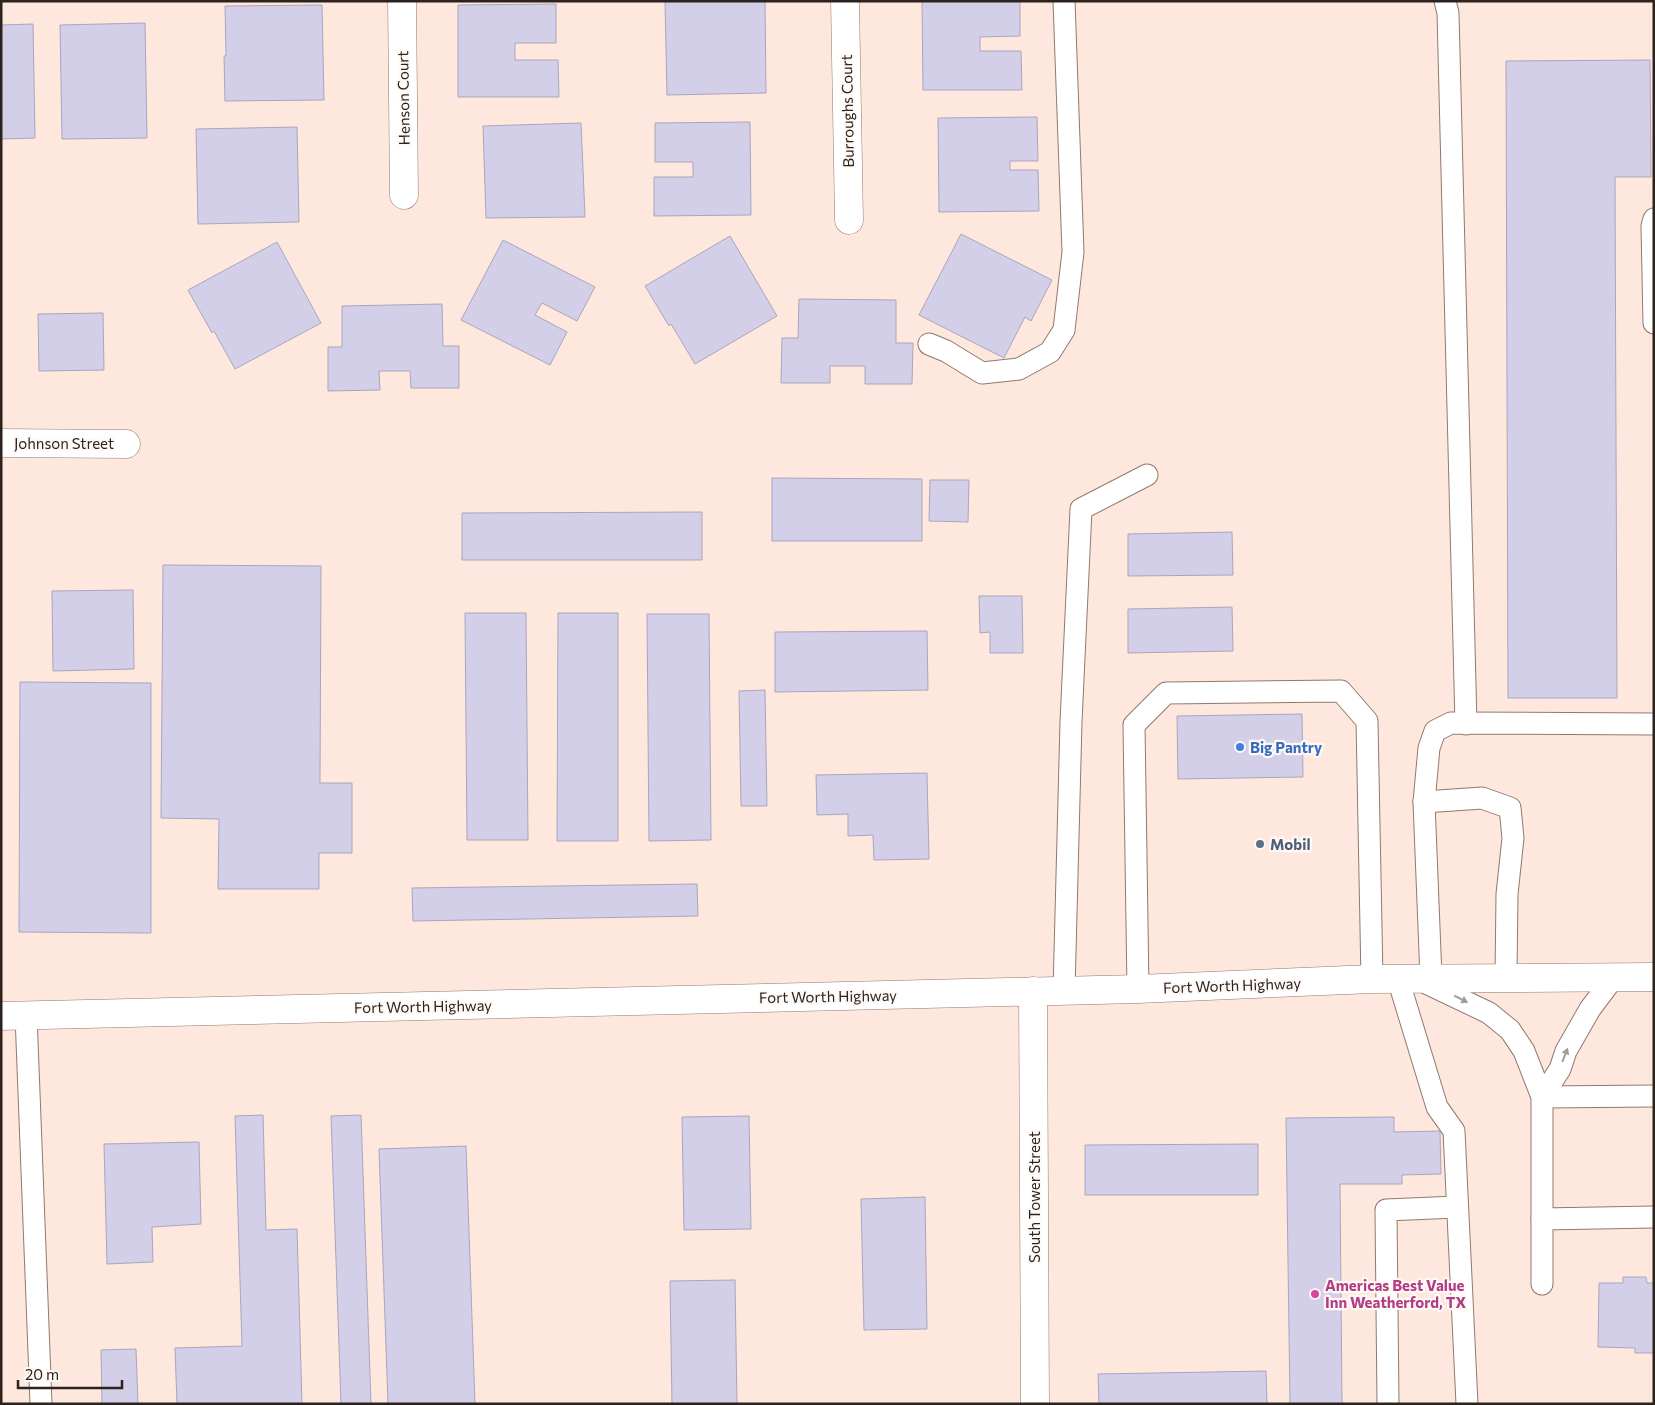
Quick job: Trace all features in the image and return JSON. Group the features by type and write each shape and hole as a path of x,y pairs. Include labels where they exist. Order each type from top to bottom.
{"main road":[{"name":"Henson Court","path":"402,1 404,195"},
{"name":"Burroughs Court","path":"845,1 849,220"},
{"name":"Johnson Street","path":"1,443 126,444"},
{"name":"Fort Worth Highway","path":"14,1015 1138,989 1372,979 1654,977"},
{"name":"South Tower Street","path":"1033,991 1035,1404"}],"lane":[{"path":"929,344 946,351 982,373 1019,369 1050,352 1064,330 1073,252 1064,1"},
{"path":"1445,1 1448,13 1466,724"},
{"path":"1654,219 1652,226 1654,323"},
{"path":"1064,990 1071,722 1081,509 1147,475"},
{"path":"1138,989 1134,725 1166,693 1341,691 1367,721 1372,979"},
{"path":"1467,1404 1454,1131 1437,1107 1415,979 1424,802 1429,748 1435,731 1451,723 1654,724"},
{"path":"1424,802 1482,798 1510,808 1513,838 1507,894 1506,977"},
{"path":"1542,1097 1560,1069 1566,1051 1590,1009 1614,977"},
{"path":"1415,979 1488,1012 1510,1030 1524,1051 1542,1097 1542,1284"},
{"path":"14,1015 41,1404"},
{"path":"1542,1097 1654,1096"},
{"path":"1388,1404 1386,1210 1457,1207"},
{"path":"1542,1219 1654,1217"}],"building":[{"path":"665,1 765,1 766,93 667,95"},
{"path":"922,1 1020,1 1020,36 980,37 980,51 1021,51 1022,90 923,90"},
{"path":"556,4 556,43 515,43 515,60 558,60 559,97 458,97 458,5"},
{"path":"322,5 324,100 225,101 225,6"},
{"path":"145,23 147,138 62,139 60,25"},
{"path":"33,24 35,138 1,139 1,25"},
{"path":"1650,60 1651,177 1615,177 1617,698 1508,698 1506,61"},
{"path":"1037,117 1038,161 1010,161 1010,170 1038,170 1039,211 939,212 938,118"},
{"path":"750,122 751,215 654,216 654,177 693,177 693,162 655,162 655,123"},
{"path":"581,123 585,217 486,218 483,126"},
{"path":"297,127 299,222 198,224 196,129"},
{"path":"961,234 1052,280 1031,321 1025,317 1004,358 919,315"},
{"path":"730,236 777,316 695,364 645,286"},
{"path":"503,240 595,287 577,321 542,303 535,315 567,332 550,365 461,320"},
{"path":"277,242 321,323 235,369 188,290"},
{"path":"799,299 896,300 896,343 913,343 912,384 865,384 865,366 830,366 830,383 781,383 782,338 798,338"},
{"path":"442,304 443,346 459,346 459,388 411,388 410,371 379,371 380,390 328,391 328,347 342,347 342,306"},
{"path":"103,313 104,370 39,371 38,314"},
{"path":"772,478 922,479 922,541 772,541"},
{"path":"930,480 969,480 968,522 929,521"},
{"path":"702,512 702,560 462,560 462,513"},
{"path":"1232,532 1233,575 1128,576 1128,534"},
{"path":"163,565 321,566 320,783 352,783 352,853 319,853 319,889 218,889 219,819 161,818"},
{"path":"133,590 134,669 53,671 52,591"},
{"path":"979,596 1022,596 1023,653 990,653 990,632 980,633"},
{"path":"1232,607 1233,651 1128,653 1128,609"},
{"path":"465,613 526,613 528,840 467,840"},
{"path":"558,613 618,613 618,841 557,841"},
{"path":"647,614 709,614 711,840 649,841"},
{"path":"927,631 928,690 775,692 775,632"},
{"path":"20,682 151,683 151,933 19,932"},
{"path":"765,690 767,806 741,806 739,691"},
{"name":"Big Pantry","path":"1302,714 1303,777 1178,779 1177,716"},
{"path":"927,773 929,859 874,860 873,835 848,836 848,814 817,815 816,775"},
{"path":"697,884 698,916 413,921 412,888"},
{"path":"263,1115 266,1230 297,1229 302,1404 177,1404 175,1348 242,1346 235,1116"},
{"path":"361,1115 371,1404 341,1404 331,1116"},
{"path":"749,1116 751,1229 684,1230 682,1117"},
{"name":"Americas Best Value Inn Weatherford, TX","path":"1394,1117 1394,1132 1440,1131 1441,1174 1402,1175 1402,1184 1340,1184 1342,1404 1290,1404 1286,1118"},
{"path":"199,1142 201,1224 152,1227 153,1262 107,1264 104,1144"},
{"path":"1258,1144 1258,1195 1085,1195 1085,1145"},
{"path":"466,1146 475,1404 388,1404 379,1149"},
{"path":"925,1197 927,1329 864,1330 861,1199"},
{"path":"1623,1277 1646,1277 1647,1283 1654,1283 1654,1353 1635,1353 1635,1348 1598,1347 1599,1283 1623,1283"},
{"path":"735,1280 737,1404 672,1404 670,1281"},
{"path":"136,1349 138,1404 102,1404 101,1350"},
{"path":"1266,1371 1267,1404 1099,1404 1098,1374"}],"place":[{"name":"Big Pantry","path":"1240,747"},
{"name":"Mobil","path":"1260,844"},
{"name":"Americas Best Value Inn Weatherford, TX","path":"1315,1294"}]}
